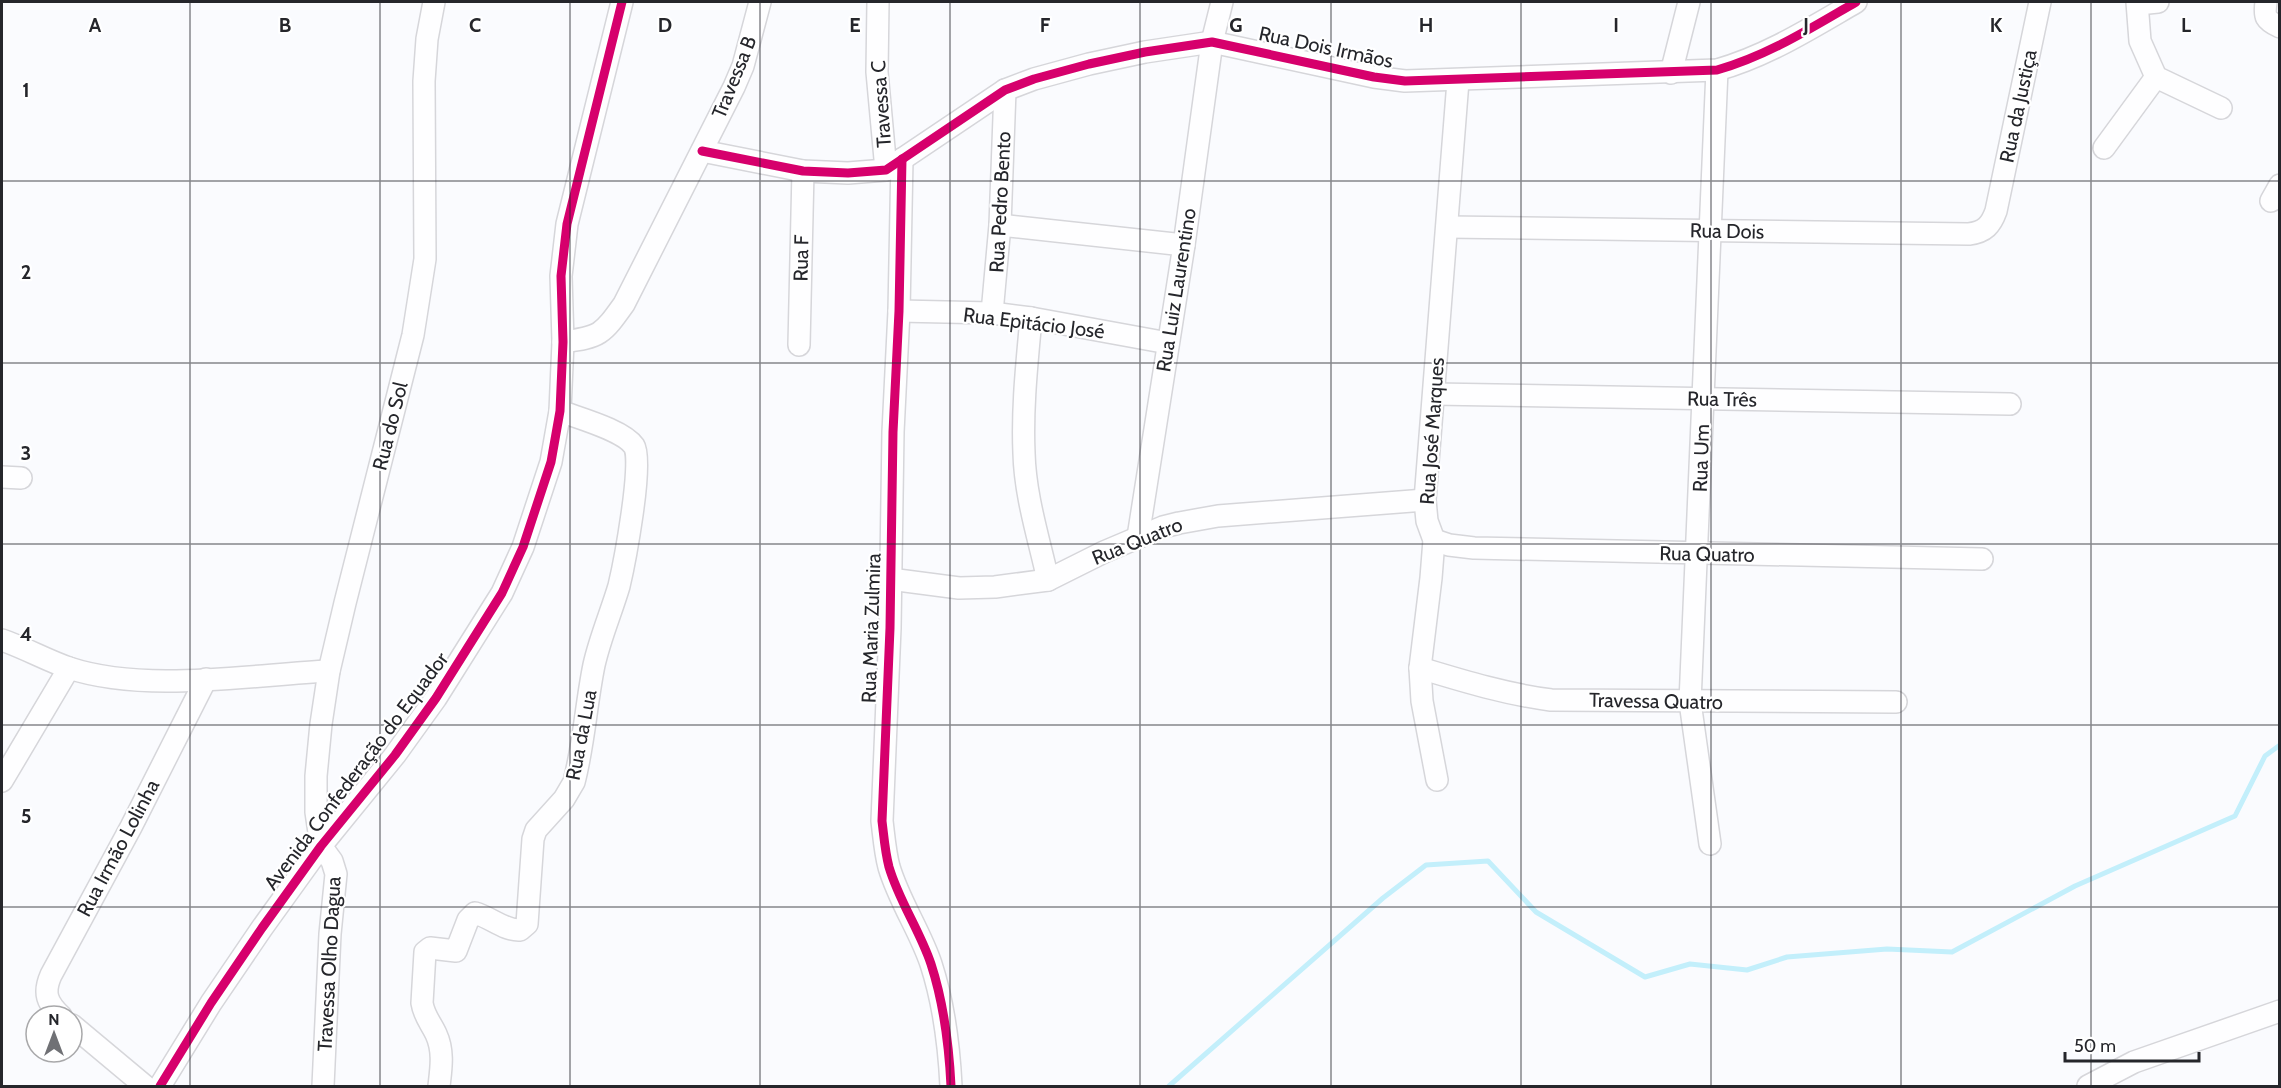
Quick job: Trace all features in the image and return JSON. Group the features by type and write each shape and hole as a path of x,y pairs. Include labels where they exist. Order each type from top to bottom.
{"street":[{"name":"Rua do Sol","path":"321,846 316,812 316,776 329,671 420,300 425,259 424,81 427,39 434,2"},
{"name":"Avenida Confederação do Equador","path":"160,1086 218,994 321,846 395,755 467,652 502,593 523,547 550,462 560,411 563,342 561,276 567,224 622,2"},
{"name":"Travessa B","path":"563,342 596,336 606,328 624,304 743,66 760,2"},
{"name":"Travessa C","path":"878,2 877,72 894,164"},
{"name":"Rua Luiz Laurentino","path":"1138,537 1184,245 1212,42 1222,2"},
{"path":"1671,73 1689,2"},
{"name":"Rua Dois Irmãos","path":"702,151 803,171 848,173 894,164 1005,90 1034,79 1089,64 1145,52 1212,42 1374,77 1405,81 1458,81 1717,70 1740,64 1778,46 1856,2"},
{"name":"Rua da Justiça","path":"1996,211 2040,2"},
{"path":"2144,2 2140,41 2156,77 2221,108"},
{"path":"2266,2 2265,17 2270,23 2280,27"},
{"name":"Rua Um","path":"1710,844 1690,702 1712,231 1717,70"},
{"path":"2103,148 2156,77"},
{"name":"Rua José Marques","path":"1437,780 1422,701 1420,668 1434,540 1427,521 1425,500 1458,81"},
{"name":"Rua Pedro Bento","path":"992,313 1000,225 1005,90"},
{"name":"Rua Maria Zulmira","path":"894,164 899,311 894,392 882,821 885,849 896,885 931,963 946,1028 951,1086"},
{"name":"Rua F","path":"799,345 803,171"},
{"name":"Rua Dois","path":"1447,227 1969,234 1984,230 1992,221 1996,211"},
{"path":"1000,225 1184,245"},
{"name":"Rua Epitácio José","path":"899,311 992,313 1168,343"},
{"path":"1031,318 1024,403 1023,453 1030,499 1048,580"},
{"name":"Rua Três","path":"1434,394 2010,404"},
{"name":"Rua da Lua","path":"439,1086 442,1055 439,1041 423,1011 423,967 427,949 456,951 462,940 465,925 473,914 484,916 511,930 520,930 527,924 533,839 540,823 564,799 574,783 595,664 621,575 636,485 635,448 627,439 611,431 560,411"},
{"name":"Rua Quatro","path":"890,579 959,588 995,587 1048,580 1138,537 1163,527 1198,519 1425,500"},
{"name":"Rua Quatro","path":"1434,540 1449,545 1474,548 1982,559"},
{"path":"2,640 69,668 107,676 137,679 206,679 329,671"},
{"path":"2,781 69,668"},
{"name":"Travessa Quatro","path":"1420,668 1478,686 1551,700 1896,702"},
{"name":"Rua Irmão Lolinha","path":"49,1004 46,986 51,975 131,827 206,679"},
{"name":"Travessa Olho Dagua","path":"321,846 332,861 336,874 330,934 323,1086"},
{"path":"2088,1086 2134,1062 2280,1011"},
{"path":"84,1035 145,1086"}],"waterway":[{"path":"1169,1086 1383,898 1426,865 1488,861 1536,912 1645,977 1690,964 1747,970 1787,957 1887,949 1952,952 2075,886 2235,816 2265,756 2280,745"}],"cycle path":[{"path":"160,1086 211,1003 262,928 321,846 395,755 436,698 502,593 523,547 551,462 560,411 563,342 561,276 567,224 622,2"},
{"path":"702,151 803,171 848,173 886,170 1005,90 1034,79 1089,64 1145,52 1212,42 1374,77 1405,81 1717,70 1771,49 1856,2"},
{"path":"902,159 899,311 893,432 890,628 882,821 886,856 893,880 936,979 945,1025 951,1086"}]}
